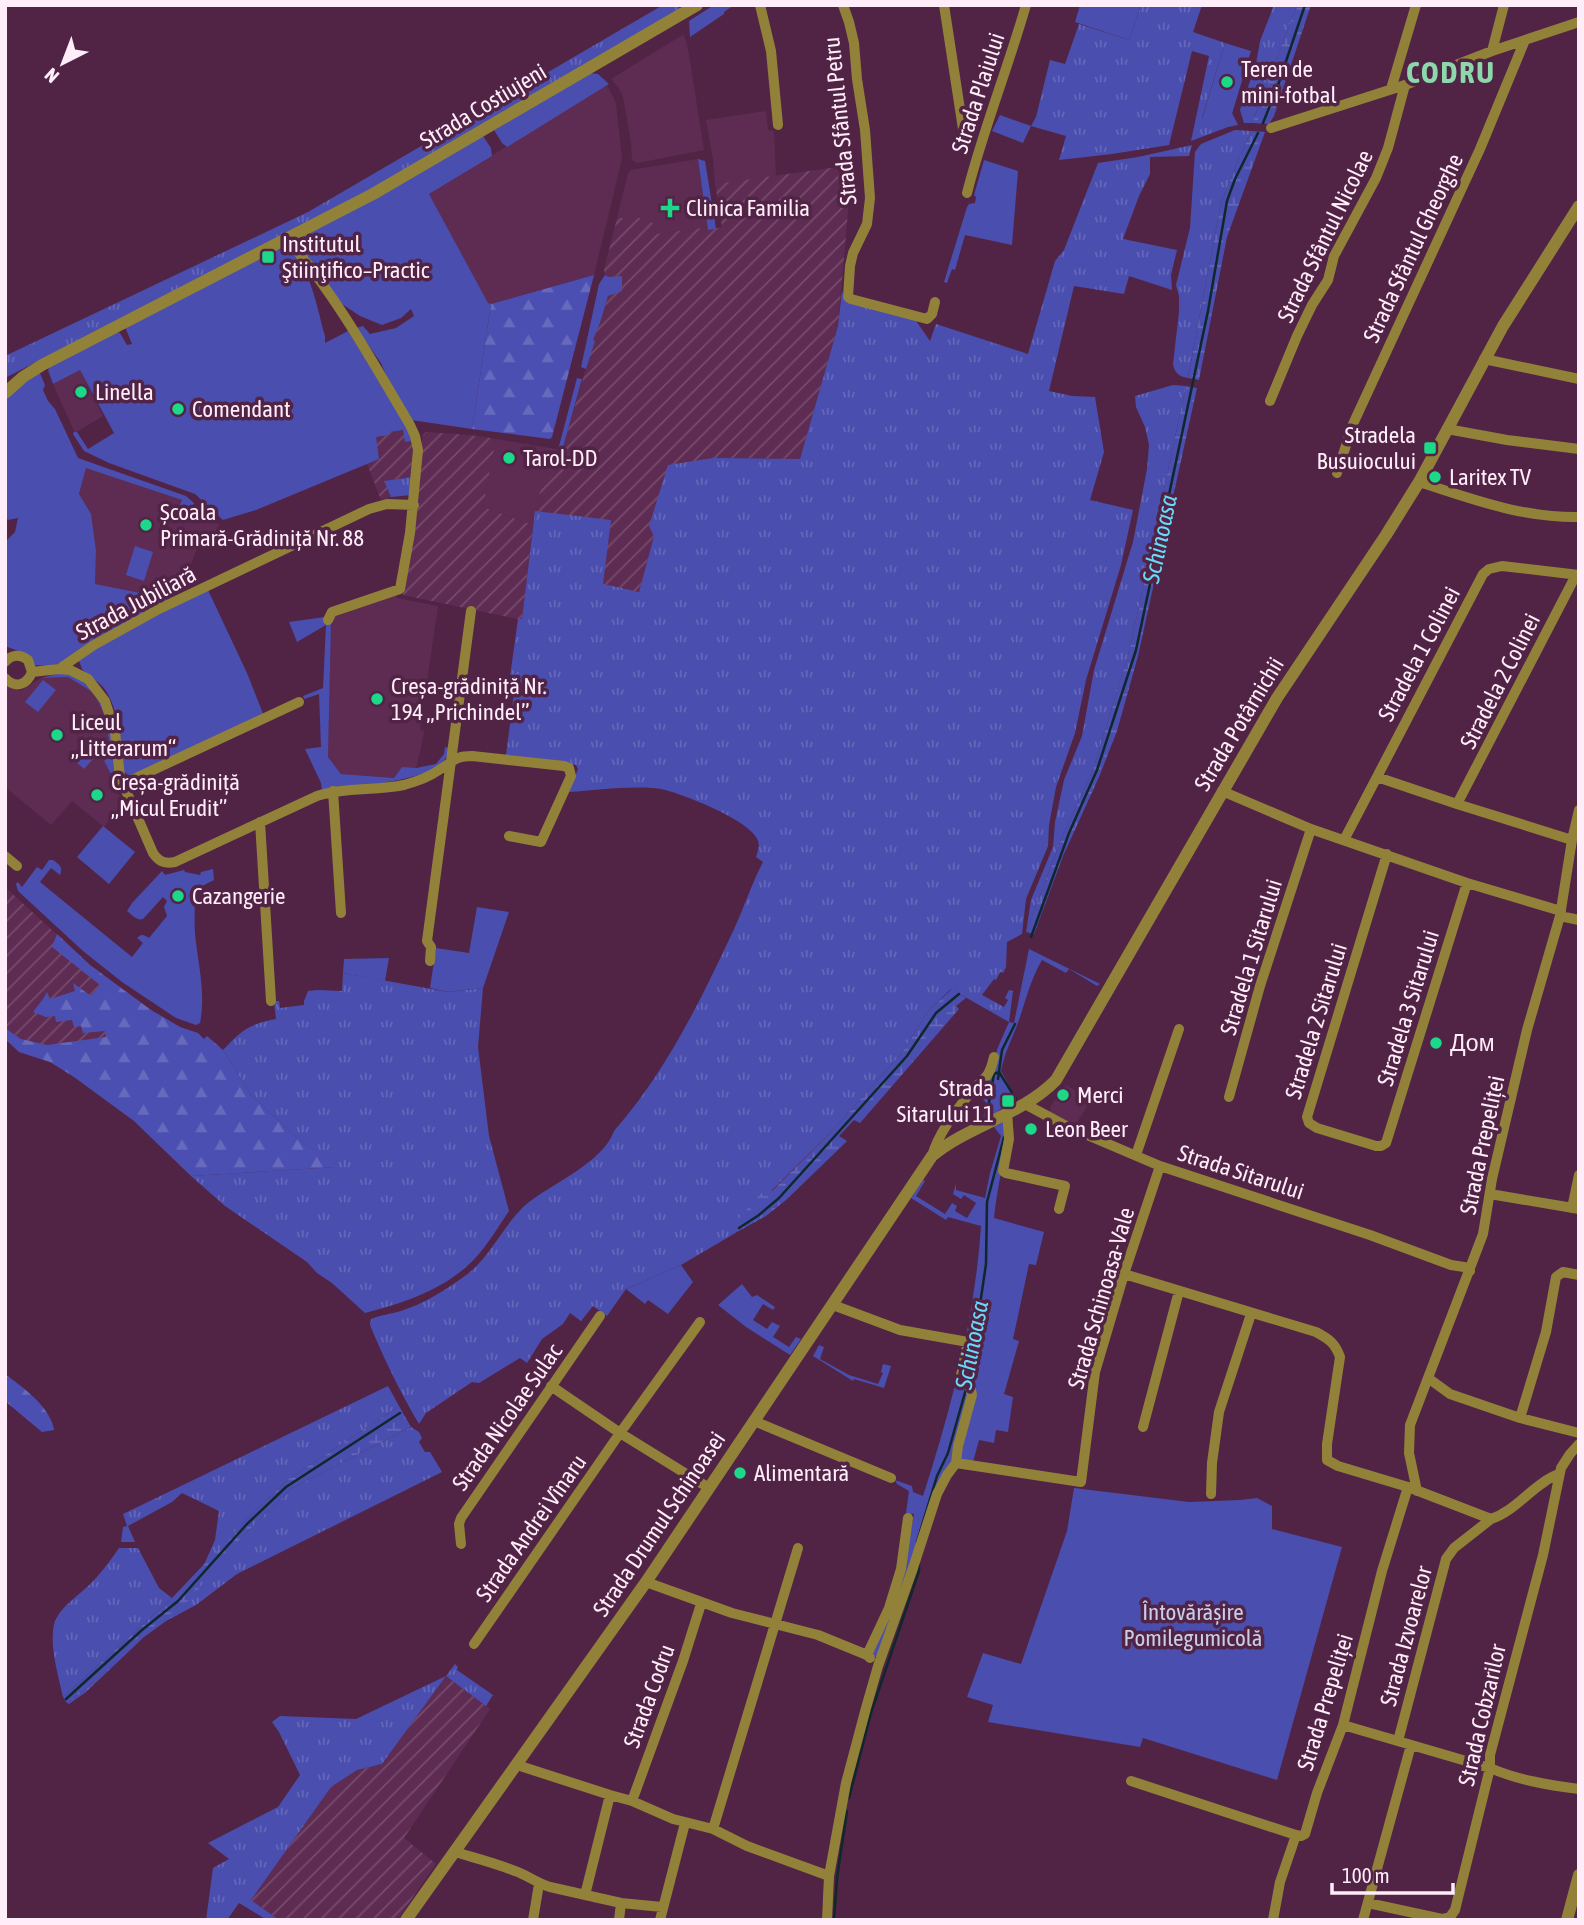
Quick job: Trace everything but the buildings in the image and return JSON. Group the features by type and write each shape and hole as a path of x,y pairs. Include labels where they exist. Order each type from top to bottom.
{"street":[{"name":"Strada Costiujeni","path":"5,393 42,365 416,170 697,5"},
{"path":"760,5 771,51 778,125"},
{"name":"Strada Sfântul Petru","path":"843,5 854,43 870,198 867,224 850,266 848,297 927,319 935,302"},
{"path":"944,5 965,142"},
{"name":"Strada Plaiului","path":"967,193 1026,5"},
{"path":"1391,89 1416,5"},
{"path":"1492,51 1504,5"},
{"path":"1271,128 1405,85 1492,51 1579,22"},
{"name":"Strada Sfântul Gheorghe","path":"1337,473 1353,424 1491,125 1525,40"},
{"name":"Strada Sfântul Nicolae","path":"1270,401 1297,336 1328,280 1334,256 1376,178 1388,148 1405,85"},
{"name":"Strada Potârnichii","path":"1025,1104 1056,1080 1277,698 1386,536 1419,482 1484,359 1579,206"},
{"path":"287,239 309,265 349,323 410,425 418,450 414,505 400,589 332,612 328,620"},
{"path":"1484,359 1579,379"},
{"path":"1447,429 1579,449"},
{"path":"1419,482 1517,512 1579,517"},
{"name":"Strada Jubiliară","path":"5,678 19,685 27,681 32,672 59,669 94,645 159,610 369,509 393,504 414,505"},
{"name":"Stradela 1 Colinei","path":"1344,840 1483,575 1489,569 1502,566 1577,575"},
{"name":"Stradela 2 Colinei","path":"1457,804 1577,575"},
{"path":"430,961 431,947 427,941 471,611"},
{"path":"6,659 25,657 31,664 32,672"},
{"path":"59,669 70,670 88,679 105,701 111,716 120,777 153,853 162,862 175,862 317,796 404,785 428,776 459,756 472,755 564,766 571,771 541,842 509,836"},
{"path":"123,784 299,702"},
{"path":"1377,776 1572,840"},
{"path":"1222,791 1311,830 1579,920"},
{"path":"333,792 341,914"},
{"name":"Strada Prepeliței","path":"1273,1920 1280,1882 1296,1835 1305,1834 1314,1801 1343,1725 1382,1571 1412,1489 1410,1424 1483,1234 1492,1179 1527,1030 1560,913 1579,810"},
{"path":"260,822 271,1001"},
{"name":"Stradela 1 Sitarului","path":"1229,1097 1260,986 1311,830"},
{"name":"Stradela 2 Sitarului","path":"1384,1145 1376,1146 1317,1128 1309,1123 1307,1116 1387,855"},
{"path":"5,856 17,866"},
{"name":"Stradela 3 Sitarului","path":"1384,1145 1467,883"},
{"path":"1136,1155 1180,1029"},
{"name":"Strada Drumul Schinoasei","path":"406,1920 646,1582 932,1157 939,1137 971,1091 986,1078 994,1056"},
{"name":"Strada Drumul Schinoasei","path":"932,1157 946,1146 1025,1104"},
{"name":"Strada Sitarului","path":"1025,1104 1066,1126 1160,1166 1470,1271"},
{"path":"1007,1112 1009,1139 1003,1171 1065,1186 1059,1209"},
{"name":"Strada Schinoasa-Vale","path":"956,1463 1082,1482 1095,1372 1160,1166"},
{"path":"1490,1194 1575,1208 1579,1175"},
{"path":"1451,1265 1463,1287"},
{"path":"1520,1418 1546,1332 1556,1277 1563,1272 1579,1275"},
{"path":"1124,1274 1316,1332 1330,1340 1336,1345 1340,1357 1327,1460 1491,1519"},
{"path":"1143,1427 1179,1291"},
{"path":"827,1920 830,1876 846,1783 878,1665 914,1568 937,1494 956,1463 972,1395 961,1376 968,1342 900,1330 833,1305"},
{"path":"1211,1494 1219,1412 1251,1314"},
{"name":"Strada Nicolae Sulac","path":"461,1544 461,1518 600,1316"},
{"name":"Strada Andrei Vînaru","path":"474,1644 700,1321"},
{"path":"1427,1378 1450,1394 1520,1418 1579,1433"},
{"path":"551,1387 709,1488"},
{"path":"754,1421 891,1478"},
{"name":"Strada Cobzarilor","path":"1368,1903 1443,1919 1447,1919 1455,1910 1490,1768 1490,1755 1544,1555 1560,1473 1579,1444"},
{"name":"Strada Izvoarelor","path":"1398,1741 1446,1559 1454,1548 1491,1519 1513,1507 1560,1473"},
{"path":"867,1655 889,1608 901,1569 908,1518"},
{"path":"713,1829 798,1548"},
{"path":"646,1582 732,1614 818,1635 867,1655 878,1665"},
{"name":"Strada Codru","path":"632,1801 701,1604"},
{"path":"1343,1725 1504,1774 1546,1785 1579,1789"},
{"path":"1363,1920 1412,1745"},
{"path":"517,1765 632,1801 685,1823 699,1824 747,1846 830,1876"},
{"path":"1131,1780 1296,1835"},
{"path":"585,1895 610,1795"},
{"path":"660,1920 685,1823"},
{"path":"456,1852 512,1869 539,1884 621,1903 662,1907"},
{"path":"1567,1920 1579,1875"},
{"path":"533,1920 539,1884"},
{"path":"618,1920 621,1903"}],"shaded area":[{"path":"684,34 704,150 637,163 632,160 623,97 611,79"},
{"path":"607,85 616,103 622,159 594,275 488,304 429,194"},
{"path":"766,111 768,130 774,131 776,176 715,184 706,120"},
{"name":"Clinica Familia","path":"698,159 708,227 656,234 653,223 640,218 617,218 631,170"},
{"path":"852,165 838,326 800,459 713,458 654,536 639,592 603,585 538,512 542,498 539,494 546,480 550,448 562,450 593,340 608,295 614,292 604,270 617,218 640,218 653,223 656,234 708,227 709,230 722,227 715,184"},
{"path":"80,370 103,416 75,433 53,384"},
{"path":"404,430 412,441 412,477 385,481 391,497 381,500 367,464 379,459 375,437"},
{"path":"426,432 496,439 483,507 533,525 522,620 403,595 418,498 416,490 423,435"},
{"name":"Tarol-DD","path":"496,439 550,448 546,480 539,494 542,498 538,512 535,512 533,525 483,507"},
{"name":"Școala Primară-Grădiniță Nr. 88","path":"86,467 182,500 180,507 197,511 202,508 214,519 223,531 201,537 184,583 169,593 156,596 95,584 96,551 79,494"},
{"name":"Creșa-grădiniță Nr. 194 „Prichindel”","path":"395,594 397,598 438,606 420,730 424,731 416,768 402,768 394,778 341,774 328,757 332,618"},
{"name":"Liceul „Litterarum“","path":"68,677 94,693 105,716 111,753 104,761 119,789 117,793 125,800 104,827 72,801 51,825 5,787 5,685 20,691 41,678"},
{"path":"5,887 90,965 151,1010 180,1027 41,1053 5,1028"},
{"path":"1066,1085 1091,1100 1075,1126 1049,1111"},
{"path":"446,1676 490,1709 404,1838 436,1864 397,1920 279,1920 251,1900 331,1787 357,1770 382,1764"}],"green space":[{"path":"663,5 678,5 680,10 405,172 5,378 5,356 308,212"},
{"path":"714,5 734,5 690,37 689,21"},
{"path":"1080,5 1141,5 1129,40 1075,22"},
{"path":"1141,5 1202,5 1193,32 1225,43 1202,118 1228,126 1232,113 1238,125 1191,141 1209,56 1192,51 1169,145 1059,160 1066,136 1031,126 1036,117 1050,60 1065,64 1079,24 1129,40"},
{"path":"1274,5 1297,5 1252,123 1244,123 1240,110 1256,64 1260,41"},
{"path":"1297,5 1311,5 1274,116 1269,124 1252,123"},
{"name":"Teren de mini-fotbal","path":"1225,43 1251,51 1228,127 1202,119"},
{"path":"589,73 598,74 609,84 507,147 502,143 494,130"},
{"path":"1000,115 1031,126 1023,143 992,131"},
{"path":"1235,130 1251,131 1221,203 1188,378 1178,374 1173,364 1179,312 1176,285 1190,228 1195,152 1201,144"},
{"path":"1251,131 1265,132 1227,237 1199,380 1188,378 1221,203"},
{"path":"483,136 491,148 492,156 429,194 488,303 491,304 472,429 411,420 381,363 356,328 363,326 370,334 396,328 414,316 411,309 401,318 382,325 360,316 342,304 297,245 297,239"},
{"path":"1192,145 1189,156 1150,157 1150,174 1123,239 1177,250 1171,275 1172,290 1129,276 1124,294 1074,286 1049,391 1095,397 1104,452 1090,500 1133,510 1121,565 1086,680 1075,733 1056,787 1048,846 1026,899 1022,934 1007,942 1006,967 982,995 1004,1007 1009,990 1013,991 1009,1022 951,989 929,1010 901,1054 831,1132 771,1191 767,1189 732,1227 737,1232 681,1265 626,1289 607,1316 593,1306 581,1321 570,1313 563,1324 542,1339 527,1363 520,1358 479,1383 472,1382 426,1413 419,1424 381,1350 370,1325 371,1319 417,1305 462,1278 481,1261 529,1202 600,1153 682,1034 735,927 763,862 756,857 758,842 750,830 740,822 697,801 670,791 651,788 569,792 578,769 576,765 506,755 514,693 508,691 518,619 522,619 535,511 611,520 603,584 639,592 654,536 649,526 668,465 713,458 800,459 838,326 842,291 844,298 914,318 930,341 936,324 1028,354 1055,261 1064,250 1098,163"},
{"path":"698,159 705,161 716,229 708,230"},
{"path":"984,160 1018,171 1012,245 965,235 955,270 952,269 947,283 944,282 967,207 975,203 974,195"},
{"path":"283,249 300,262 306,273 325,343 348,331 409,428 412,441 405,442 403,430 376,437 379,459 256,510 223,520 195,494 109,463 84,451 74,432 77,432 88,449 114,433 80,370 53,384 48,370 51,365 116,332 120,333 127,345 132,344 125,327 276,250"},
{"path":"594,275 552,437 550,439 472,429 491,304"},
{"path":"605,275 622,276 622,291 608,296 586,369 581,367 599,284"},
{"path":"39,371 45,385 43,390 78,458 186,496 194,503 192,510 179,507 182,500 86,468 79,494 91,514 96,551 95,584 156,596 169,593 172,599 60,663 50,666 34,665 26,654 5,646 5,542 15,532 18,518 8,520 5,517 5,401 21,384"},
{"path":"577,378 582,379 562,451 558,450"},
{"path":"1173,385 1186,386 1130,648 1093,770 1063,835 1026,932 1031,900 1053,847 1064,780 1082,736 1094,670 1133,542 1149,445 1135,396"},
{"path":"1186,386 1197,388 1138,656 1117,731 1063,856 1034,934 1026,932 1063,835 1093,770 1130,648"},
{"path":"412,477 411,495 391,497 384,481"},
{"path":"135,546 153,552 144,581 126,575"},
{"path":"208,590 264,716 129,776 123,771 119,730 111,700 103,688 82,669 78,658 142,622"},
{"path":"325,617 331,622 328,757 341,774 394,778 402,767 416,768 436,764 444,754 445,747 449,748 443,762 420,775 404,779 322,790 305,749 321,747 319,694 304,699 303,696 323,688 326,625 297,642 289,622"},
{"path":"64,672 90,686 102,702 112,739 119,789 104,761 111,753 105,716 94,693 68,677 41,678"},
{"path":"43,680 56,690 38,712 25,702"},
{"path":"95,741 103,748 84,769 76,762"},
{"path":"103,826 135,852 109,884 77,857"},
{"path":"49,860 60,866 60,875 51,868 40,882 132,957 143,943 137,938 143,935 149,938 167,916 164,907 167,901 163,897 143,919 127,911 132,903 162,871 165,875 184,870 200,875 201,872 213,869 214,880 204,885 195,895 195,934 202,990 200,1023 196,1025 176,1018 122,982 83,951 18,891 18,882 22,887 37,867 42,870"},
{"path":"477,907 509,912 483,988 448,992 430,988 436,948 469,953"},
{"path":"57,934 90,965 151,1010 180,1027 198,1033 204,1039 207,1036 223,1050 251,1095 298,1139 337,1167 191,1176 134,1121 74,1077 50,1062 19,1052 5,1039 5,1028 21,1039 47,1045 106,1037 105,1031 83,1033 81,1026 74,1027 72,1020 56,1022 55,1016 46,1017 33,1012 47,992 50,999 75,991 73,983 91,996 100,985 52,947"},
{"path":"1029,949 1100,984 1097,986 1069,969 1066,973 1042,960 1030,985 1001,1071 1015,1096 983,1120 986,1103 978,1092 987,1081 1009,1022 1014,1023"},
{"path":"389,958 385,981 343,973 344,959"},
{"path":"343,973 448,992 483,988 478,1047 489,1136 509,1211 478,1255 454,1276 418,1296 365,1313 307,1262 225,1206 191,1176 336,1167 298,1139 251,1095 223,1050 246,1029 276,1019 274,1001 279,1001 280,1008 304,1005 308,991 342,991"},
{"path":"952,989 966,998 956,1006 959,1009 860,1123 854,1120 839,1136 847,1141 766,1216 737,1232 731,1227 766,1188 772,1191 831,1132 901,1054 929,1010"},
{"path":"1005,1121 1003,1158 994,1218 1044,1232 1036,1265 1029,1264 1013,1339 1019,1341 1004,1394 1013,1397 1008,1432 996,1430 994,1443 979,1440 973,1462 954,1458 877,1657 871,1652 904,1567 914,1514 906,1513 909,1491 895,1480 912,1486 913,1492 923,1496 960,1363 973,1295 981,1226 948,1217 946,1220 911,1198 923,1180 925,1181 916,1196 945,1214 952,1203 957,1206 955,1211 967,1218 976,1203 964,1195 961,1199 953,1194 956,1184 956,1190 985,1198 1001,1136 994,1127"},
{"path":"681,1265 693,1282 668,1314 648,1300 645,1304 626,1289"},
{"path":"742,1284 752,1297 757,1295 775,1307 773,1310 763,1304 753,1320 767,1329 772,1322 780,1326 773,1337 789,1347 796,1337 801,1339 790,1355 718,1305"},
{"path":"819,1345 824,1347 820,1359 849,1375 878,1384 883,1373 883,1364 891,1366 884,1388 854,1379 853,1381 813,1356"},
{"path":"5,1374 42,1406 54,1430 42,1432 5,1401"},
{"path":"388,1386 399,1406 287,1480 203,1567 215,1540 219,1511 182,1493 172,1502 128,1526 135,1542 121,1542 123,1527 127,1526 123,1514"},
{"path":"399,1406 411,1427 292,1488 242,1537 189,1600 141,1636 84,1691 67,1703 63,1697 172,1598 287,1480"},
{"path":"411,1427 419,1432 422,1438 419,1442 425,1452 430,1452 442,1472 237,1574 196,1605 144,1637 86,1692 67,1703 84,1691 292,1488"},
{"name":"Întovărășire Pomilegumicolă","path":"1074,1488 1189,1502 1257,1498 1272,1506 1272,1529 1342,1547 1277,1780 1143,1738 1140,1747 988,1722 993,1705 967,1697 983,1653 1021,1664 1067,1531"},
{"path":"119,1548 138,1548 159,1588 172,1598 63,1697 53,1648 54,1624 61,1611 97,1577"},
{"path":"455,1664 457,1670 493,1695 486,1706 446,1676"},
{"path":"446,1676 382,1764 357,1770 331,1787 251,1900 279,1920 267,1920 239,1903 227,1920 206,1920 213,1868 229,1859 208,1843 278,1807 300,1775 272,1722 280,1716 356,1719"}],"waterway":[{"name":"Schinoasa","path":"1263,123 1305,5"},
{"name":"Schinoasa","path":"1031,937 1069,833 1097,770 1136,650 1208,311 1227,201 1258,133"},
{"path":"739,1228 779,1198 907,1056 936,1013 959,994"},
{"name":"Schinoasa","path":"998,1079 1002,1050 1015,1024"},
{"path":"986,1119 994,1074 999,1072 1016,1099"},
{"name":"Schinoasa","path":"969,1379 986,1264 987,1202 1004,1137"},
{"name":"Schinoasa","path":"917,1542 937,1476 948,1453 966,1389"},
{"path":"66,1699 178,1601 247,1524 286,1487 400,1413"},
{"name":"Schinoasa","path":"849,1798 871,1713 919,1571 919,1564"},
{"name":"Schinoasa","path":"834,1920 847,1811"}],"place":[{"name":"Teren de mini-fotbal","path":"1227,82"},
{"name":"Clinica Familia","path":"670,208"},
{"name":"Institutul Ştiinţifico–Practic","path":"268,257"},
{"name":"Linella","path":"81,392"},
{"name":"Comendant","path":"178,409"},
{"name":"Stradela Busuiocului","path":"1430,448"},
{"name":"Tarol-DD","path":"509,458"},
{"name":"Laritex TV","path":"1435,477"},
{"name":"Școala Primară-Grădiniță Nr. 88","path":"146,525"},
{"name":"Creșa-grădiniță Nr. 194 „Prichindel”","path":"377,699"},
{"name":"Liceul „Litterarum“","path":"57,735"},
{"name":"Creșa-grădiniță „Micul Erudit”","path":"97,795"},
{"name":"Cazangerie","path":"178,896"},
{"name":"Дом","path":"1436,1043"},
{"name":"Merci","path":"1063,1095"},
{"name":"Strada Sitarului 11","path":"1008,1101"},
{"name":"Leon Beer","path":"1031,1129"},
{"name":"Alimentară","path":"740,1473"}],"district":[{"name":"CODRU","path":"1451,73"}]}
